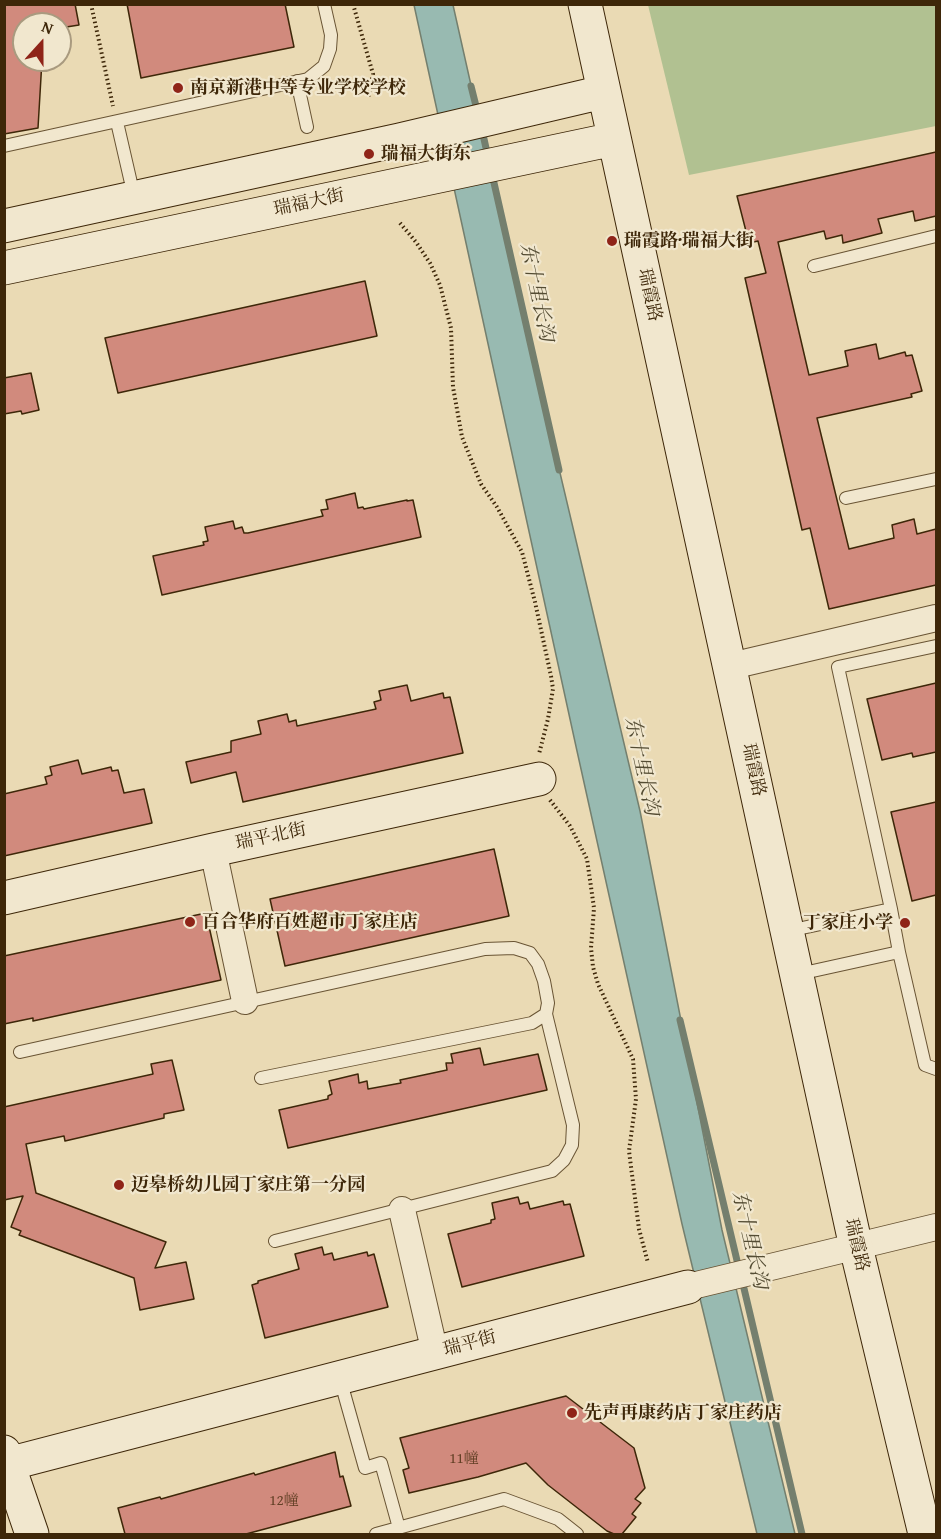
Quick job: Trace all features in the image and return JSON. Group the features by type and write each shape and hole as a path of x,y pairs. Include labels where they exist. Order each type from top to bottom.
{"street":[{"name":"瑞霞路","path":"585,4 856,1247 925,1534"},
{"path":"4,226 399,140 603,92"},
{"name":"瑞福大街","path":"4,268 614,139"},
{"path":"731,666 936,618"},
{"name":"瑞平北街","path":"4,898 539,779"},
{"path":"213,850 245,1001"},
{"path":"402,1210 435,1353"},
{"name":"瑞平街","path":"6,1460 688,1287 936,1227"},
{"path":"6,1460 32,1534"}],"lane":[{"path":"4,146 308,79 324,66 330,49 331,35 324,4"},
{"path":"297,81 307,127"},
{"path":"117,122 135,198"},
{"path":"814,266 936,236"},
{"path":"846,498 936,479"},
{"path":"936,646 838,667 891,909 898,952 925,1065 936,1069"},
{"path":"788,932 891,909"},
{"path":"20,1052 485,949 514,948 530,953 538,964 546,992 546,1014 573,1125 572,1145 564,1160 552,1171 275,1241"},
{"path":"798,974 898,952"},
{"path":"261,1078 532,1023 546,1014"},
{"path":"340,1377 365,1467 381,1463 399,1528"},
{"path":"376,1534 504,1499 558,1519 577,1534"}],"path":[{"path":"90,4 117,122"},
{"path":"353,4 373,74 368,98"},
{"path":"400,223 421,249 440,285 451,328 453,387 462,437 481,484 497,507 522,552 535,602 552,689 537,770 542,789 570,826 587,859 594,909 591,948 593,967 598,984 633,1059 636,1099 629,1151 639,1229 648,1263"}],"green space":[{"path":"648,5 936,5 936,126 689,175"}],"water":[{"path":"414,5 453,5 521,308 640,811 722,1230 795,1534 757,1534 682,1224"}],"building":[{"path":"4,4 75,4 79,25 72,26 72,12 12,12 12,72 41,72 38,128 4,134"},
{"path":"127,4 285,4 294,47 141,78"},
{"path":"936,152 936,216 915,221 913,211 878,219 882,233 843,243 842,235 826,239 824,231 778,242 809,375 848,366 845,351 876,344 879,359 905,352 906,356 912,355 922,391 911,394 912,397 817,418 849,549 894,538 892,525 914,519 917,534 936,529 936,585 829,609 810,528 802,530 745,278 766,273 758,241 749,243 737,196"},
{"path":"365,281 377,336 118,393 105,338"},
{"path":"31,373 39,410 22,414 21,411 4,414 4,378"},
{"path":"355,493 358,508 363,507 364,509 413,500 421,537 162,595 153,556 204,545 203,542 208,541 205,527 233,521 235,529 242,527 244,533 248,533 323,516 321,510 328,509 326,500"},
{"path":"936,683 936,752 913,757 912,753 882,760 867,699"},
{"path":"407,685 411,701 443,693 444,698 450,697 463,753 243,802 236,772 191,783 186,762 231,752 231,741 261,734 258,721 287,714 289,722 296,720 297,726 376,709 374,702 381,700 379,691"},
{"path":"78,760 82,774 111,767 112,771 118,770 124,793 144,789 152,823 4,856 4,794 47,784 45,777 52,775 50,767"},
{"path":"936,802 936,895 912,901 891,812"},
{"path":"494,849 509,916 285,966 270,899"},
{"path":"206,913 221,980 33,1021 33,1018 4,1024 4,956"},
{"path":"480,1048 484,1065 538,1054 547,1090 288,1148 279,1110 328,1099 328,1096 332,1094 329,1081 358,1074 359,1083 367,1081 368,1089 401,1083 400,1080 447,1070 446,1063 453,1063 451,1054"},
{"path":"172,1060 184,1110 164,1114 164,1118 65,1141 64,1136 26,1144 36,1193 166,1242 155,1268 186,1262 194,1299 140,1310 134,1278 19,1235 21,1231 11,1227 23,1196 4,1200 4,1107 153,1074 151,1064"},
{"path":"518,1197 520,1204 528,1202 530,1209 563,1201 564,1205 570,1204 584,1256 462,1287 448,1234 491,1223 491,1220 495,1219 492,1203"},
{"path":"322,1247 324,1255 332,1253 334,1260 367,1252 368,1256 374,1254 388,1307 265,1338 252,1285 258,1281 299,1269 295,1254"},
{"path":"566,1396 634,1448 645,1488 635,1499 641,1503 632,1514 636,1517 622,1534 607,1531 548,1485 526,1463 409,1493 403,1470 409,1468 400,1438"},
{"path":"335,1452 340,1477 343,1476 351,1506 246,1534 125,1534 118,1508 160,1497 161,1499 254,1473 255,1475"}],"waterway":[{"name":"东十里长沟","path":"471,86 478,114"},
{"name":"东十里长沟","path":"482,130 488,157"},
{"name":"东十里长沟","path":"492,174 559,470"},
{"name":"东十里长沟","path":"680,1020 739,1269"},
{"name":"东十里长沟","path":"742,1280 802,1534"}],"place":[{"name":"南京新港中等专业学校学校","path":"178,88"},
{"name":"瑞福大街东","path":"369,154"},
{"name":"瑞霞路·瑞福大街","path":"612,241"},
{"name":"百合华府百姓超市丁家庄店","path":"190,922"},
{"name":"丁家庄小学","path":"905,923"},
{"name":"迈皋桥幼儿园丁家庄第一分园","path":"119,1185"},
{"name":"先声再康药店丁家庄药店","path":"572,1413"}]}
